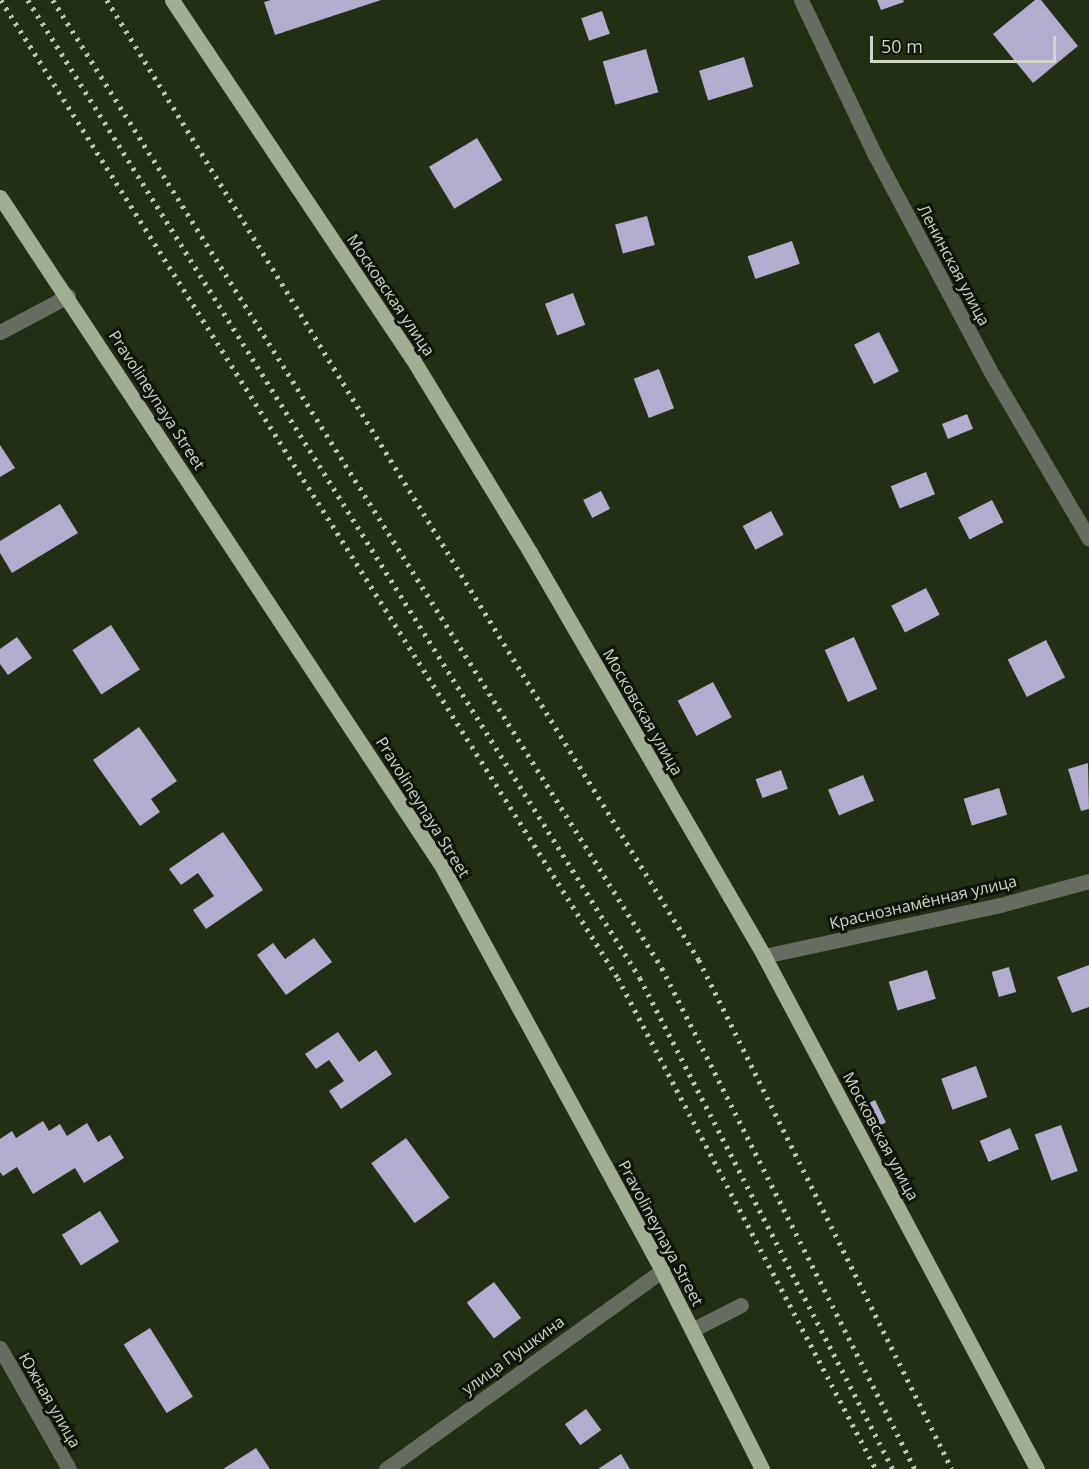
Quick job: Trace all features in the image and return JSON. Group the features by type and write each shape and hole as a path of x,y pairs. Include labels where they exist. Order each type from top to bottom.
{"main road":[{"name":"Московская улица","path":"172,0 412,358 764,956 1037,1469"},
{"name":"Pravolineynaya Street","path":"0,197 68,296 441,865 662,1271 762,1469"}],"street":[{"name":"Ленинская улица","path":"801,0 875,155 986,364 1089,539"},
{"path":"0,332 68,296"},
{"name":"Краснознамённая улица","path":"764,956 1000,905 1089,881"},
{"name":"улица Пушкина","path":"386,1469 662,1271"},
{"path":"692,1330 741,1305"},
{"name":"Южная улица","path":"0,1348 69,1469"}],"building":[{"path":"271,0 381,0 275,35 264,2"},
{"path":"877,0 903,0 904,2 881,10"},
{"path":"1035,0 1041,0 1078,46 1033,83 993,34"},
{"path":"602,11 610,34 589,41 581,18"},
{"path":"646,49 658,92 615,105 603,61"},
{"path":"744,57 753,87 708,100 699,71"},
{"path":"477,138 502,180 454,209 429,167"},
{"path":"647,216 655,245 623,254 615,225"},
{"path":"792,241 800,264 755,279 748,256"},
{"path":"573,293 585,325 557,335 545,304"},
{"path":"879,332 899,371 874,384 854,345"},
{"path":"659,369 674,408 649,418 634,379"},
{"path":"967,414 973,429 948,439 942,424"},
{"path":"0,445 15,468 0,477"},
{"path":"926,472 935,494 900,508 891,486"},
{"path":"601,491 610,509 592,518 583,500"},
{"path":"992,500 1003,522 969,540 958,517"},
{"path":"60,504 78,533 12,573 0,553 0,541"},
{"path":"771,511 784,535 755,550 743,526"},
{"path":"926,588 940,615 905,632 891,606"},
{"path":"111,625 140,669 101,695 72,650"},
{"path":"17,637 32,658 8,675 0,664 0,649"},
{"path":"854,637 877,689 848,702 825,650"},
{"path":"1046,640 1065,677 1027,697 1008,660"},
{"path":"713,682 732,717 696,736 678,701"},
{"path":"139,727 177,781 151,799 160,812 140,826 93,760"},
{"path":"1088,763 1089,809 1081,811 1068,769"},
{"path":"781,770 788,789 762,798 756,779"},
{"path":"863,775 874,801 839,816 828,790"},
{"path":"999,788 1007,815 972,826 964,799"},
{"path":"223,832 263,890 206,929 193,910 214,896 198,873 181,885 169,869"},
{"path":"314,938 332,962 286,995 257,955 273,943 285,959"},
{"path":"1089,965 1089,1007 1072,1013 1057,977"},
{"path":"1009,967 1016,992 999,997 992,972"},
{"path":"927,970 936,999 898,1010 889,982"},
{"path":"338,1032 359,1062 376,1050 392,1074 341,1109 329,1091 344,1081 329,1060 316,1069 305,1054"},
{"path":"976,1066 987,1097 953,1110 941,1079"},
{"path":"875,1100 886,1122 875,1128 864,1105"},
{"path":"43,1121 49,1131 60,1124 67,1136 87,1123 98,1142 110,1135 124,1158 84,1183 75,1168 33,1194 17,1167 3,1176 0,1172 0,1139 12,1131 16,1138"},
{"path":"1061,1125 1078,1171 1051,1181 1035,1135"},
{"path":"1010,1128 1019,1149 989,1162 980,1141"},
{"path":"406,1138 449,1198 415,1223 371,1163"},
{"path":"100,1211 119,1242 81,1265 62,1235"},
{"path":"494,1282 521,1318 494,1338 467,1302"},
{"path":"150,1328 193,1397 167,1413 124,1344"},
{"path":"586,1409 601,1430 580,1445 565,1424"},
{"path":"256,1448 270,1469 223,1469"},
{"path":"621,1454 630,1469 598,1469"}],"railway":[{"path":"1,0 618,978 876,1469"},
{"path":"28,0 640,978 893,1469"},
{"path":"53,0 662,968 915,1469"},
{"path":"107,0 699,960 952,1469"}]}
